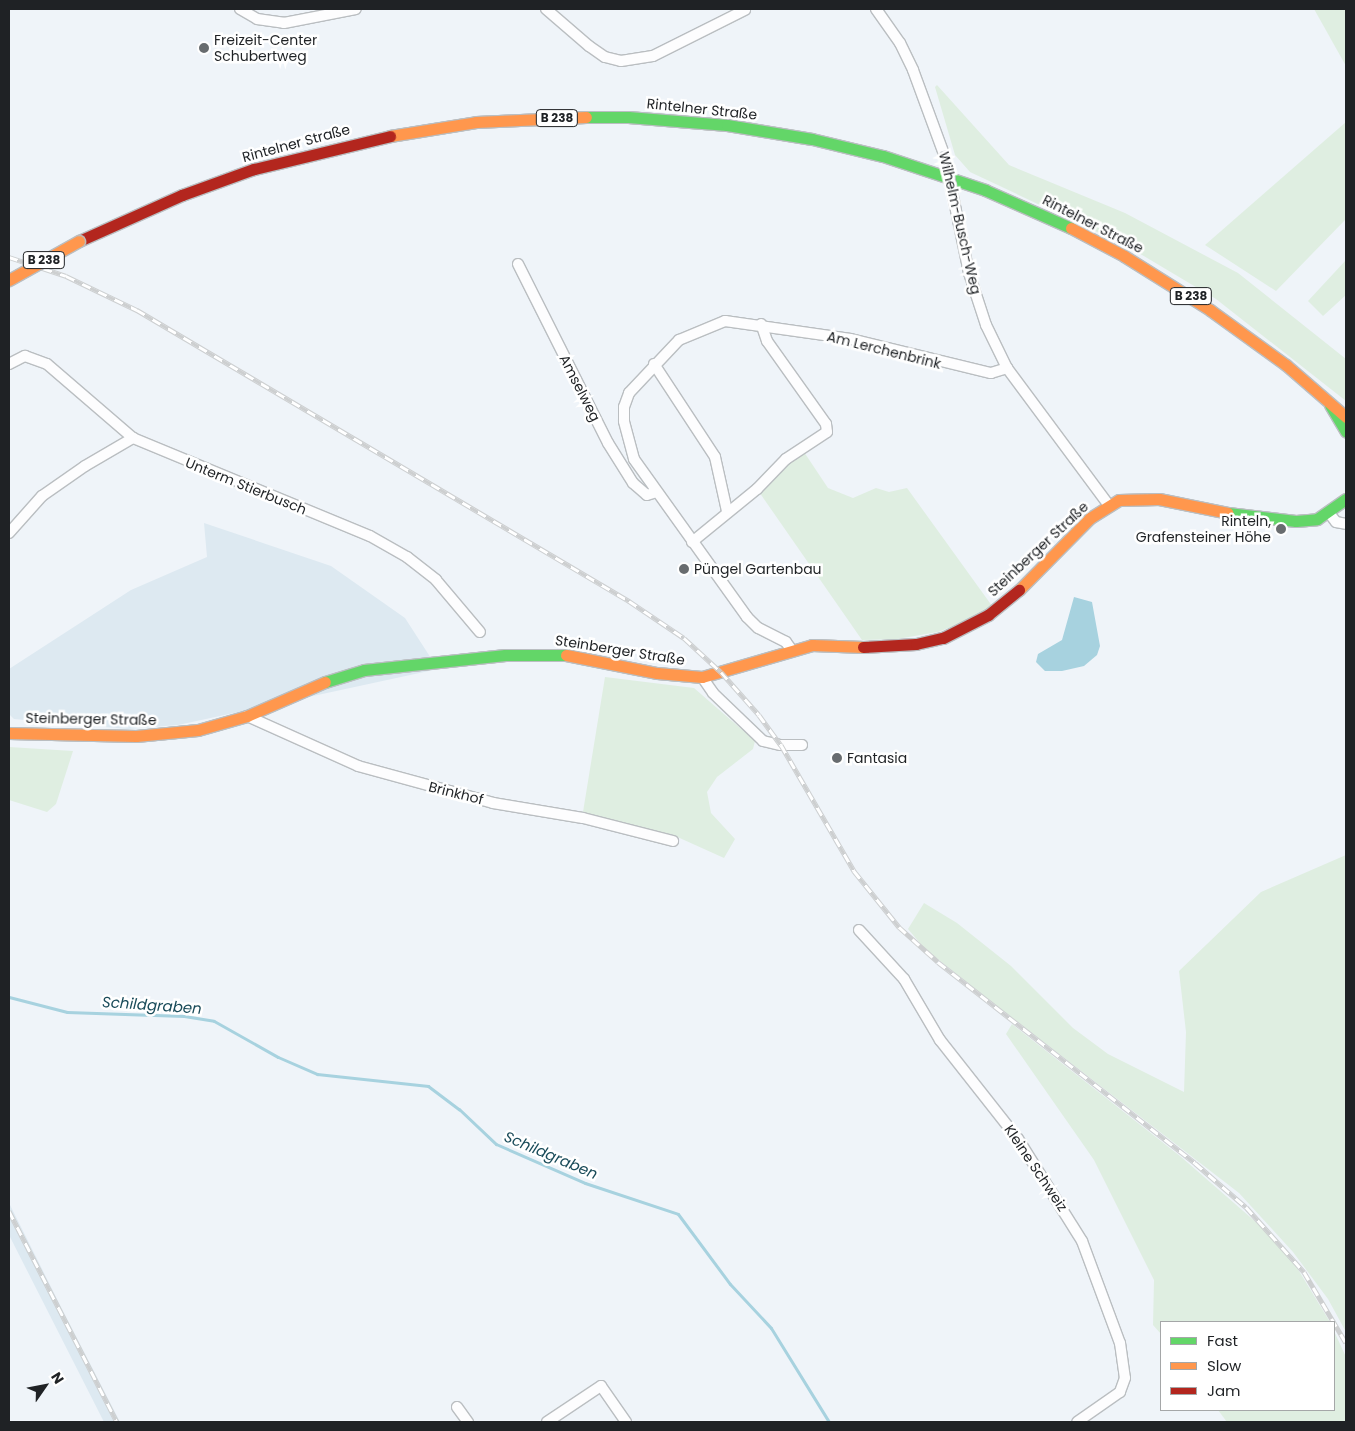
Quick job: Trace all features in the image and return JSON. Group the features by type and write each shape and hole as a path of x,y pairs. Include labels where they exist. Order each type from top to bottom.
{"street":[{"path":"240,9 257,19 284,22 356,9"},
{"path":"546,9 589,46 605,57 621,61 653,56 745,9"},
{"name":"Wilhelm-Busch-Weg","path":"876,9 900,42 929,105 945,157 969,274 986,325 1007,368 1108,504"},
{"name":"Rintelner Straße","path":"9,280 79,241 182,195 254,169 391,135 476,122 530,118 628,117 727,125 812,139 883,156 985,190 1041,213 1164,279 1258,343 1346,417"},
{"name":"Amselweg","path":"518,264 608,444 632,483 647,495 657,492"},
{"name":"Am Lerchenbrink","path":"791,649 786,642 758,628 747,617 634,459 624,421 624,407 629,393 654,364 679,340 701,329 725,321 761,324 851,339 967,369 991,373 1007,368"},
{"path":"692,542 727,511 757,489 786,460 827,432 826,424 767,341 761,324"},
{"name":"Unterm Stierbusch","path":"9,364 25,356 47,364 134,438 370,536 407,557 436,580 480,632"},
{"path":"654,364 715,457 727,511"},
{"path":"1327,400 1346,432"},
{"path":"9,533 42,496 85,466 134,438"},
{"name":"Steinberger Straße","path":"9,733 163,735 198,730 248,716 330,680 364,670 512,655 575,655 657,673 702,677 791,649 812,645 862,647 916,644 967,627 1008,601 1073,534 1108,504 1131,497 1159,499 1216,512 1288,521 1312,521 1329,513 1346,499"},
{"path":"1329,513 1336,522 1346,524"},
{"path":"702,677 713,693 763,741 781,746 802,745"},
{"name":"Brinkhof","path":"248,716 323,752 367,769 493,803 583,818 673,841"},
{"name":"Kleine Schweiz","path":"858,930 904,979 940,1040 1018,1139 1082,1242 1120,1343 1125,1378 1120,1392 1077,1422"},
{"path":"547,1422 601,1386 626,1422"},
{"path":"457,1407 468,1422"}],"shaded area":[{"path":"204,523 331,566 405,618 438,669 178,725 128,729 14,719 9,714 9,669 131,590 207,557"},
{"path":"9,1203 120,1422 104,1422 9,1235"}],"green space":[{"path":"1314,9 1346,9 1346,66"},
{"path":"937,85 1009,165 1125,213 1238,273 1346,359 1346,401 1216,299 1127,246 970,172 955,155 935,87"},
{"path":"1346,122 1346,219 1276,291 1205,245"},
{"path":"1346,260 1346,295 1323,316 1308,301"},
{"path":"802,449 828,488 853,498 876,488 889,492 907,488 995,610 938,632 897,639 862,640 757,489"},
{"path":"605,677 694,688 755,741 753,749 717,777 707,792 711,813 735,839 724,858 673,835 583,812"},
{"path":"9,747 73,751 56,804 47,812 9,800"},
{"path":"1346,855 1346,1332 1328,1299 1293,1252 1239,1193 975,989 924,948 908,929 924,903 957,923 1011,966 1073,1028 1108,1054 1184,1092 1186,1032 1179,971 1261,892"},
{"path":"1012,1024 1180,1156 1265,1230 1296,1266 1329,1321 1160,1321 1160,1333 1153,1325 1154,1280 1094,1160 1006,1034"},
{"path":"1335,1333 1346,1357 1346,1422 1227,1422 1219,1411 1335,1411"}],"water":[{"path":"1074,597 1092,602 1100,646 1097,655 1084,666 1062,671 1045,671 1036,662 1038,654 1062,640"}],"waterway":[{"name":"Schildgraben","path":"9,997 67,1012 184,1016 214,1021 278,1057 317,1074 428,1086 459,1109 496,1144 585,1183 678,1214 730,1284 771,1328 829,1422"}],"railway":[{"path":"9,257 66,276 137,310 629,601 684,638 721,672 759,715 781,745 854,871 899,927 938,962 1195,1163 1246,1207 1304,1272 1333,1321"},
{"path":"9,1211 117,1422"},
{"path":"1335,1324 1346,1343"}],"traffic: fast":[{"path":"586,117 628,117 727,125 812,139 883,156 985,190 1071,228"},
{"path":"1330,405 1346,432"},
{"path":"1228,513 1296,521 1317,519 1346,499"},
{"path":"325,682 364,670 505,655 566,655"}],"traffic: slow":[{"path":"390,136 476,122 586,117"},
{"path":"1071,228 1124,256 1210,310 1286,365 1346,417"},
{"path":"9,280 79,241"},
{"path":"1019,590 1090,518 1119,500 1159,499 1228,513"},
{"path":"566,655 657,673 702,677 812,645 863,647"},
{"path":"9,733 136,736 198,730 247,716 325,682"}],"traffic: jam":[{"path":"79,241 182,195 254,169 390,136"},
{"path":"863,647 916,644 943,638 988,615 1019,590"}],"place":[{"name":"Freizeit-Center Schubertweg","path":"204,48"},
{"name":"Rinteln, Grafensteiner Höhe","path":"1281,529"},
{"name":"Püngel Gartenbau","path":"684,569"},
{"name":"Fantasia","path":"837,758"}]}
